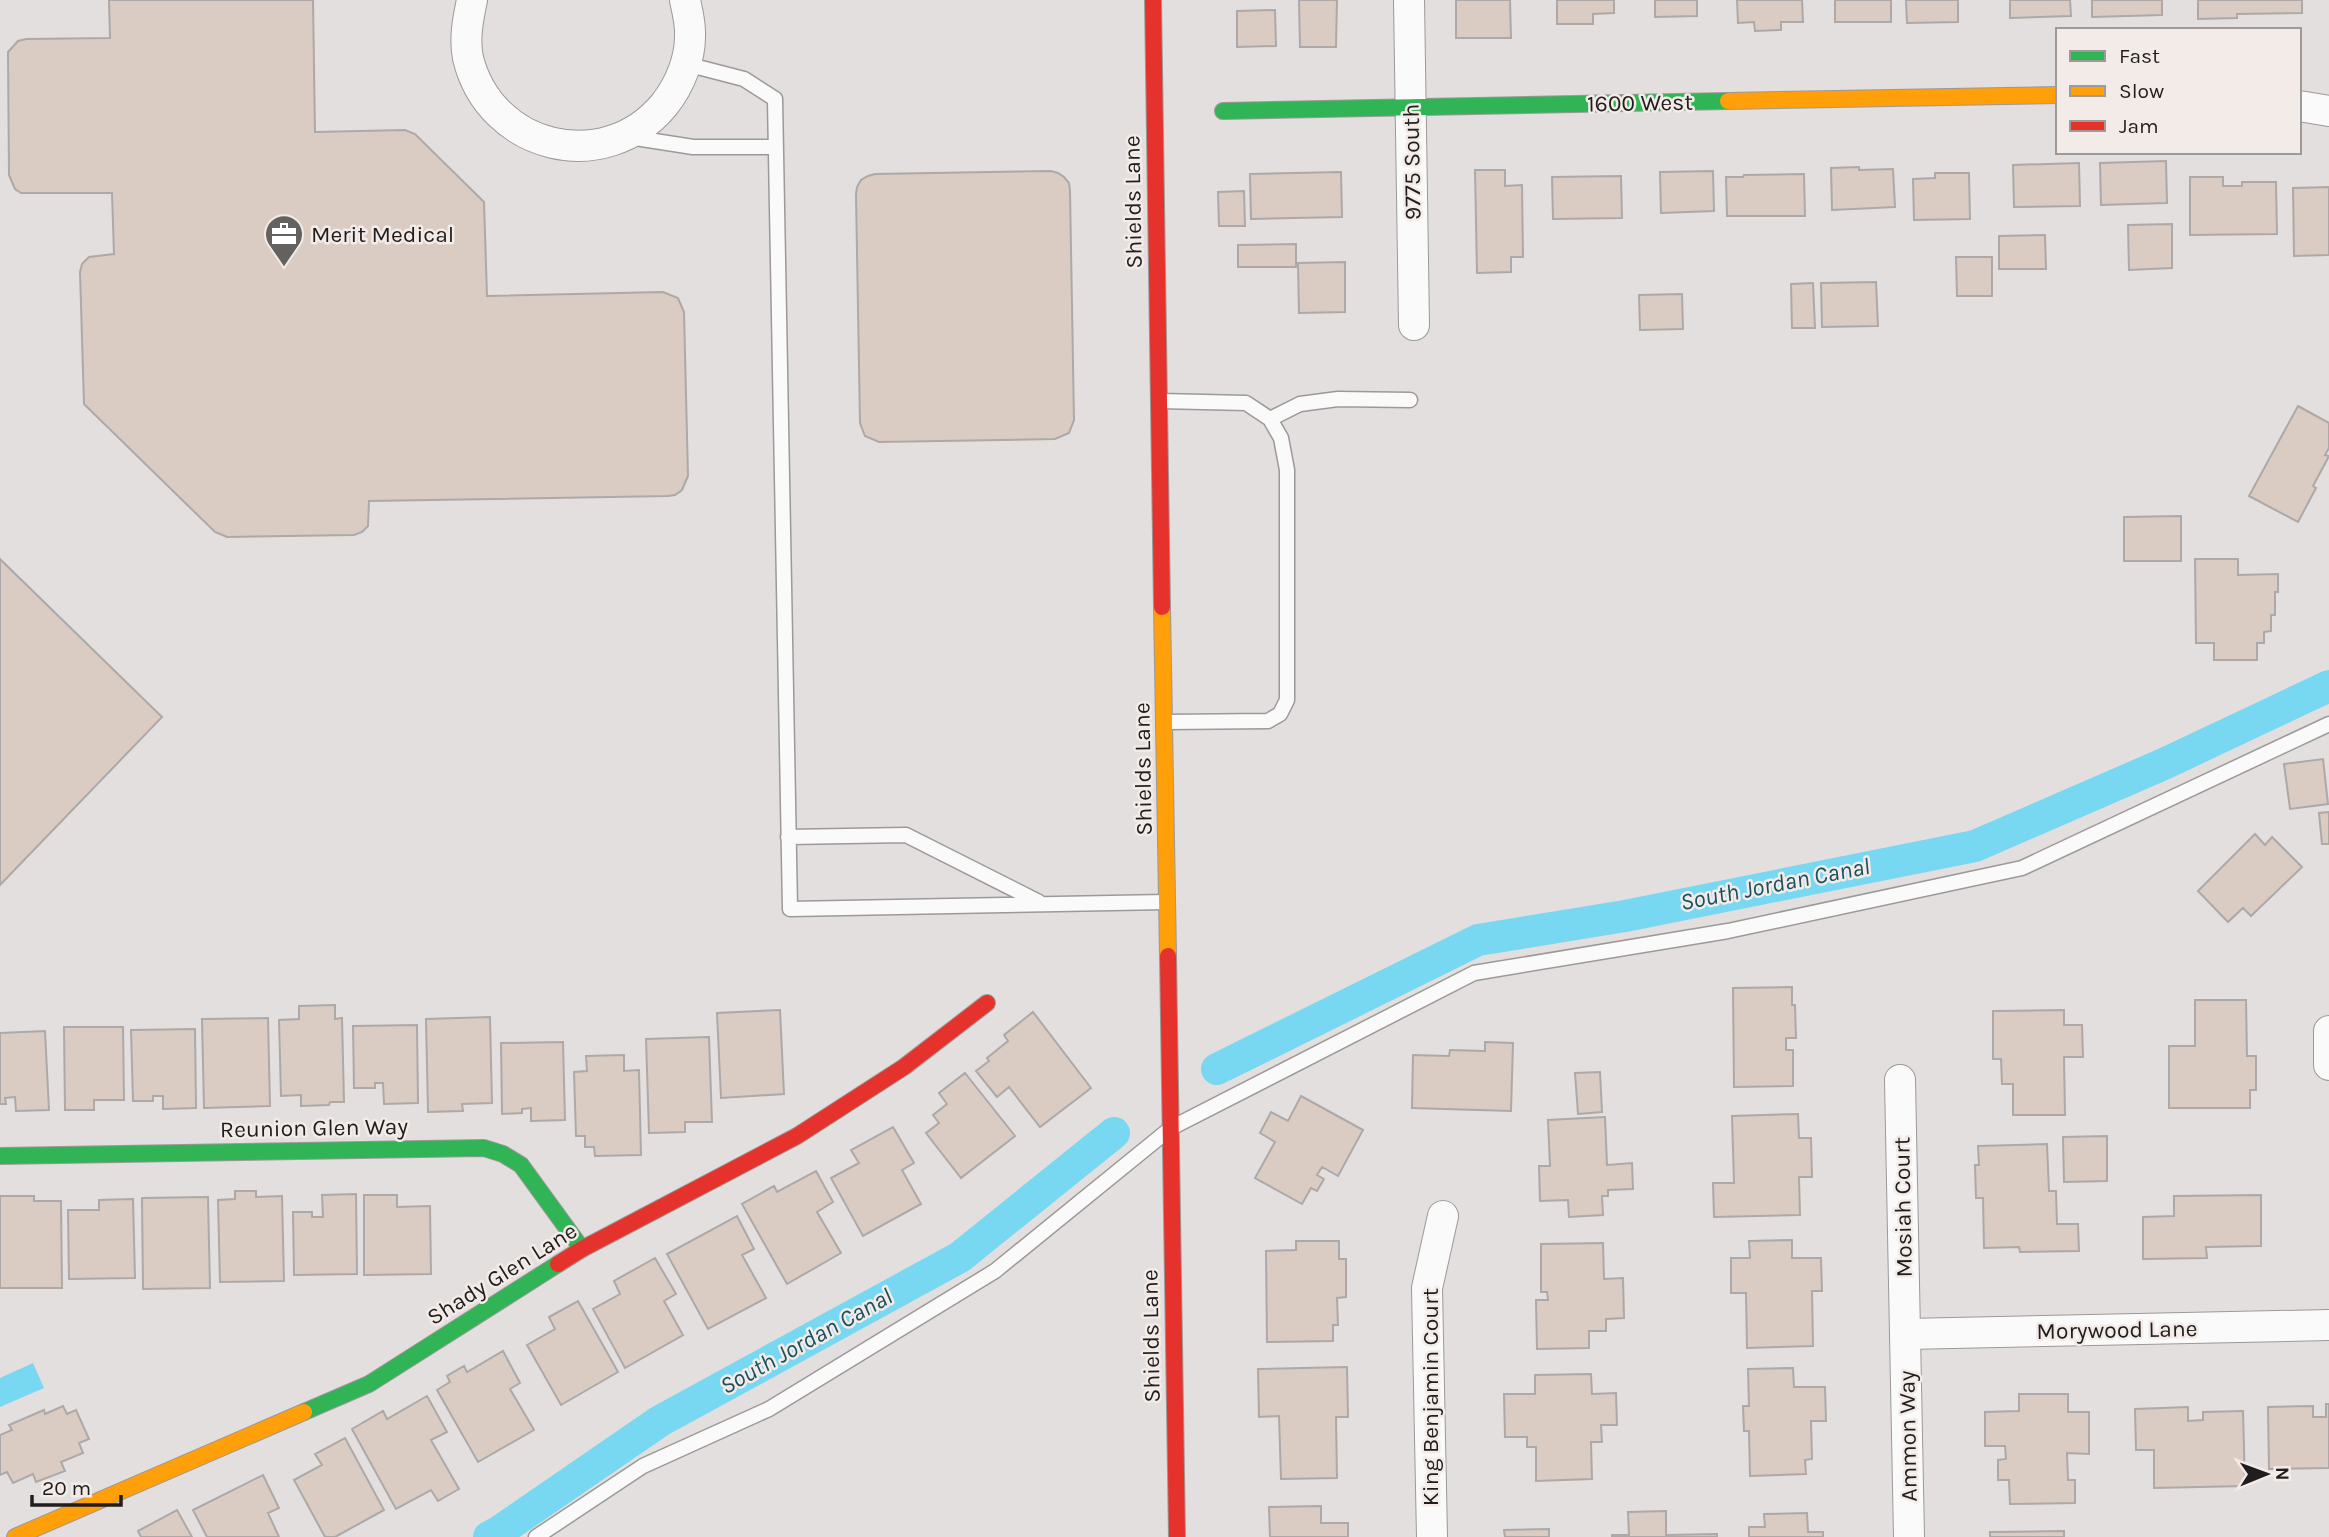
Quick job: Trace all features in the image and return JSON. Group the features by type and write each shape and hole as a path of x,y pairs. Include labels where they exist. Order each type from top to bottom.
{"street":[{"path":"472,0 466,26 468,57 478,86 496,111 520,131 548,143 579,146 610,142 624,137 652,119 673,94 686,64 690,31 685,0"},
{"name":"Shields Lane","path":"1153,0 1177,1537"},
{"name":"9775 South","path":"1409,0 1414,325"},
{"name":"1600 West","path":"1223,111 2056,95"},
{"path":"2301,106 2329,111"},
{"name":"Shady Glen Lane","path":"15,1537 369,1384 582,1248 797,1136 904,1067 987,1003"},
{"path":"2329,1031 2329,1065"},
{"name":"Mosiah Court","path":"1900,1080 1906,1334"},
{"name":"Reunion Glen Way","path":"0,1156 484,1148 503,1154 521,1165 582,1248"},
{"name":"King Benjamin Court","path":"1432,1537 1427,1288 1443,1216"},
{"name":"Morywood Lane","path":"1906,1334 2329,1325"},
{"name":"Ammon Way","path":"1906,1334 1909,1537"}],"lane":[{"path":"686,64 744,79 775,99 790,909 1168,902"},
{"path":"624,137 693,147 776,147"},
{"path":"1270,419 1300,404 1338,399 1410,400"},
{"path":"1159,401 1246,403 1270,419 1281,438 1287,470 1287,700 1280,714 1268,721 1165,722"},
{"path":"536,1537 643,1466 769,1409 995,1271 1171,1128 1474,972 1728,930 2022,868 2329,723"},
{"path":"788,837 906,835 1044,905"}],"water":[{"path":"33,1363 44,1388 0,1407 0,1378"}],"building":[{"name":"Merit Medical","path":"109,0 313,0 315,132 405,130 415,134 484,202 487,296 663,292 678,298 684,312 688,476 682,490 668,496 369,501 368,526 354,535 227,537 215,532 84,404 80,272 82,264 89,257 114,254 112,193 21,193 15,189 9,175 8,52 18,41 26,39 110,38"},
{"path":"1299,0 1337,0 1336,47 1300,47"},
{"path":"1456,0 1510,0 1511,38 1456,38"},
{"path":"1557,0 1614,0 1614,13 1593,14 1593,24 1557,24"},
{"path":"1655,0 1697,0 1697,16 1655,17"},
{"path":"1737,0 1802,0 1803,22 1781,22 1781,30 1755,31 1754,22 1738,23"},
{"path":"1835,0 1891,0 1891,22 1835,22"},
{"path":"1906,0 1958,0 1958,22 1907,23"},
{"path":"2010,0 2070,0 2071,16 2010,18"},
{"path":"2092,0 2162,0 2162,15 2092,17"},
{"path":"2198,0 2302,0 2302,13 2237,14 2237,18 2198,19"},
{"path":"1275,10 1276,46 1237,47 1237,11"},
{"path":"2166,161 2167,203 2101,205 2100,163"},
{"path":"2079,163 2080,206 2014,207 2013,165"},
{"path":"1859,167 1859,170 1893,169 1895,207 1832,210 1831,168"},
{"path":"1475,170 1505,170 1505,186 1522,185 1523,257 1511,257 1511,272 1477,273"},
{"path":"1051,171 1064,177 1069,183 1070,191 1074,420 1069,433 1055,439 879,442 865,436 860,423 856,194 861,180 875,174"},
{"path":"1713,171 1714,211 1661,213 1660,172"},
{"path":"1341,172 1342,217 1251,219 1250,174"},
{"path":"1935,173 1969,173 1970,219 1914,220 1913,179 1935,178"},
{"path":"1804,174 1805,216 1727,216 1726,177"},
{"path":"1621,176 1622,218 1553,219 1552,177"},
{"path":"2190,177 2223,177 2223,186 2242,186 2242,182 2276,182 2277,234 2190,235"},
{"path":"2329,187 2329,255 2294,256 2293,188"},
{"path":"1244,191 1245,226 1219,226 1218,192"},
{"path":"2172,224 2172,268 2129,270 2128,225"},
{"path":"2045,235 2046,269 1999,269 1999,236"},
{"path":"1296,244 1296,267 1238,267 1238,245"},
{"path":"1956,257 1992,257 1992,296 1957,296"},
{"path":"1345,262 1345,312 1299,313 1298,263"},
{"path":"1876,282 1878,326 1822,327 1821,283"},
{"path":"1813,283 1815,328 1792,328 1791,284"},
{"path":"1682,294 1683,329 1640,330 1639,295"},
{"path":"2298,406 2329,423 2329,448 2325,455 2329,456 2298,522 2249,496"},
{"path":"2181,516 2181,561 2124,561 2124,517"},
{"path":"0,559 162,717 0,885"},
{"path":"2195,559 2238,559 2238,575 2278,574 2275,615 2271,615 2271,631 2264,632 2264,643 2257,643 2257,660 2214,660 2214,643 2196,643"},
{"path":"2323,759 2328,804 2290,809 2284,764"},
{"path":"2329,812 2329,844 2322,844 2319,813"},
{"path":"2255,834 2265,845 2272,837 2302,867 2251,916 2243,908 2228,922 2198,891"},
{"path":"1792,987 1796,1038 1786,1038 1786,1050 1793,1050 1793,1086 1734,1087 1733,988"},
{"path":"2195,1000 2246,1000 2247,1056 2256,1056 2256,1090 2250,1090 2250,1108 2169,1108 2169,1046 2195,1046"},
{"path":"335,1005 335,1019 342,1018 344,1102 301,1106 301,1095 281,1096 279,1020 299,1019 299,1006"},
{"path":"780,1010 784,1094 721,1098 717,1013"},
{"path":"2064,1010 2064,1025 2082,1025 2083,1057 2064,1057 2065,1115 2013,1115 2013,1084 2002,1084 2001,1059 1993,1059 1993,1011"},
{"path":"1033,1012 1091,1088 1040,1127 1009,1087 997,1097 976,1071 1008,1041 1004,1035"},
{"path":"490,1017 492,1103 462,1104 463,1111 428,1112 426,1019"},
{"path":"268,1018 270,1106 204,1108 202,1019"},
{"path":"417,1025 418,1103 384,1104 383,1083 375,1083 375,1088 354,1088 353,1026"},
{"path":"64,1027 123,1027 124,1100 94,1100 94,1110 65,1110"},
{"path":"195,1029 196,1108 163,1109 163,1096 153,1096 153,1101 133,1101 131,1030"},
{"path":"45,1031 49,1110 16,1111 15,1097 5,1098 6,1104 0,1104 0,1033"},
{"path":"709,1037 712,1122 685,1122 685,1132 649,1133 646,1039"},
{"path":"563,1042 565,1120 531,1121 531,1108 522,1109 522,1113 502,1114 501,1043"},
{"path":"1485,1042 1513,1043 1511,1111 1412,1108 1413,1055 1449,1056 1450,1050 1485,1051"},
{"path":"624,1055 624,1071 639,1070 641,1155 595,1156 594,1147 585,1147 585,1136 576,1136 574,1072 587,1071 586,1056"},
{"path":"1600,1072 1602,1112 1578,1114 1575,1073"},
{"path":"965,1073 1015,1136 961,1178 926,1133 939,1123 933,1115 947,1104 939,1093"},
{"path":"1301,1096 1363,1130 1338,1176 1322,1167 1317,1175 1324,1179 1317,1191 1311,1188 1302,1204 1255,1178 1275,1142 1260,1133 1271,1112 1288,1121"},
{"path":"1798,1114 1799,1138 1811,1138 1812,1177 1799,1177 1800,1215 1714,1217 1713,1183 1734,1183 1732,1116"},
{"path":"1605,1117 1607,1165 1632,1163 1633,1189 1608,1190 1608,1196 1602,1196 1603,1215 1569,1217 1568,1200 1540,1201 1539,1166 1550,1166 1548,1120"},
{"path":"893,1127 914,1163 902,1170 921,1204 863,1236 831,1178 859,1163 851,1150"},
{"path":"2107,1136 2107,1181 2064,1182 2063,1137"},
{"path":"2047,1144 2049,1191 2056,1191 2057,1224 2078,1224 2079,1251 2020,1252 2019,1247 1984,1248 1983,1198 1976,1198 1975,1165 1979,1165 1978,1146"},
{"path":"816,1171 833,1202 817,1212 841,1253 787,1284 742,1204 774,1186 777,1192"},
{"path":"235,1191 256,1191 256,1197 282,1196 284,1281 220,1282 218,1200 235,1199"},
{"path":"356,1194 357,1274 294,1275 293,1212 312,1212 312,1217 323,1217 322,1195"},
{"path":"364,1195 397,1195 397,1207 430,1206 431,1274 364,1275"},
{"path":"2261,1195 2261,1246 2206,1247 2207,1258 2143,1259 2143,1217 2174,1216 2174,1196"},
{"path":"0,1196 34,1196 34,1201 61,1201 62,1288 0,1288"},
{"path":"208,1197 210,1288 143,1289 142,1198"},
{"path":"133,1199 135,1278 69,1279 68,1210 99,1210 99,1200"},
{"path":"737,1216 754,1249 742,1255 766,1298 708,1329 667,1254"},
{"path":"1792,1240 1792,1258 1821,1258 1822,1291 1812,1291 1813,1346 1747,1348 1746,1293 1731,1293 1731,1258 1750,1258 1749,1241"},
{"path":"1296,1241 1339,1241 1339,1259 1346,1259 1346,1297 1337,1298 1338,1325 1333,1325 1333,1341 1267,1342 1266,1251 1296,1250"},
{"path":"1603,1243 1604,1279 1623,1278 1624,1318 1606,1319 1606,1331 1589,1331 1589,1348 1537,1349 1536,1300 1548,1300 1547,1292 1541,1292 1541,1244"},
{"path":"655,1258 676,1294 664,1301 683,1335 625,1368 593,1309 620,1294 614,1281"},
{"path":"578,1301 618,1372 561,1405 527,1345 555,1329 549,1317"},
{"path":"503,1351 520,1383 510,1389 534,1430 478,1462 437,1390 450,1382 447,1376 464,1366 467,1372"},
{"path":"1347,1367 1348,1417 1336,1417 1337,1478 1281,1479 1279,1416 1259,1417 1258,1369"},
{"path":"1793,1368 1794,1387 1825,1387 1826,1421 1811,1421 1812,1459 1805,1460 1806,1474 1750,1476 1749,1431 1744,1431 1743,1406 1749,1406 1748,1369"},
{"path":"1591,1374 1592,1394 1616,1393 1617,1425 1601,1425 1602,1442 1591,1442 1592,1479 1536,1481 1536,1447 1527,1447 1527,1437 1505,1437 1504,1394 1535,1394 1535,1375"},
{"path":"2019,1394 2068,1394 2068,1412 2089,1412 2089,1454 2067,1453 2068,1480 2075,1480 2075,1503 2010,1504 2009,1480 1998,1480 1998,1460 2006,1459 2005,1446 1985,1446 1985,1412 2019,1411"},
{"path":"427,1396 447,1432 431,1440 459,1489 438,1501 431,1490 396,1509 352,1429 383,1411 387,1419"},
{"path":"2326,1404 2329,1404 2329,1468 2269,1469 2268,1407 2313,1406 2313,1417 2326,1417"},
{"path":"63,1406 67,1414 76,1410 89,1439 79,1443 83,1453 61,1462 65,1471 36,1482 33,1474 13,1483 7,1472 0,1475 0,1435 12,1430 9,1425 44,1410 45,1414"},
{"path":"2188,1407 2188,1421 2203,1420 2203,1412 2243,1411 2245,1486 2154,1488 2154,1450 2136,1450 2135,1409"},
{"path":"345,1438 384,1510 335,1537 325,1537 294,1480 322,1465 315,1454"},
{"path":"263,1475 279,1508 268,1513 279,1537 207,1537 193,1510"},
{"path":"1321,1506 1321,1523 1348,1523 1348,1537 1270,1537 1269,1507"},
{"path":"177,1510 192,1537 141,1537 138,1531"},
{"path":"1666,1511 1666,1535 1717,1534 1717,1537 1612,1537 1629,1535 1628,1512"},
{"path":"1807,1513 1808,1532 1823,1532 1823,1537 1749,1537 1749,1527 1765,1527 1764,1514"},
{"path":"1549,1529 1549,1537 1505,1537 1504,1530"},
{"path":"2064,1531 2064,1537 1990,1537 1990,1532"}],"waterway":[{"name":"South Jordan Canal","path":"1217,1069 1478,940 1625,916 1975,846 2166,763 2329,686"},
{"name":"South Jordan Canal","path":"489,1537 660,1421 960,1257 1114,1133"}],"traffic: fast":[{"path":"1223,111 1728,101"},
{"path":"0,1156 484,1148 503,1154 521,1165 582,1249"},
{"path":"304,1412 369,1384 558,1264"}],"traffic: slow":[{"path":"1728,101 2056,95"},
{"path":"1162,607 1168,956"},
{"path":"15,1537 304,1412"}],"traffic: jam":[{"path":"1153,0 1162,607"},
{"path":"1168,956 1177,1537"},
{"path":"558,1264 797,1136 904,1067 987,1003"}],"place":[{"name":"Merit Medical","path":"284,268"}]}
